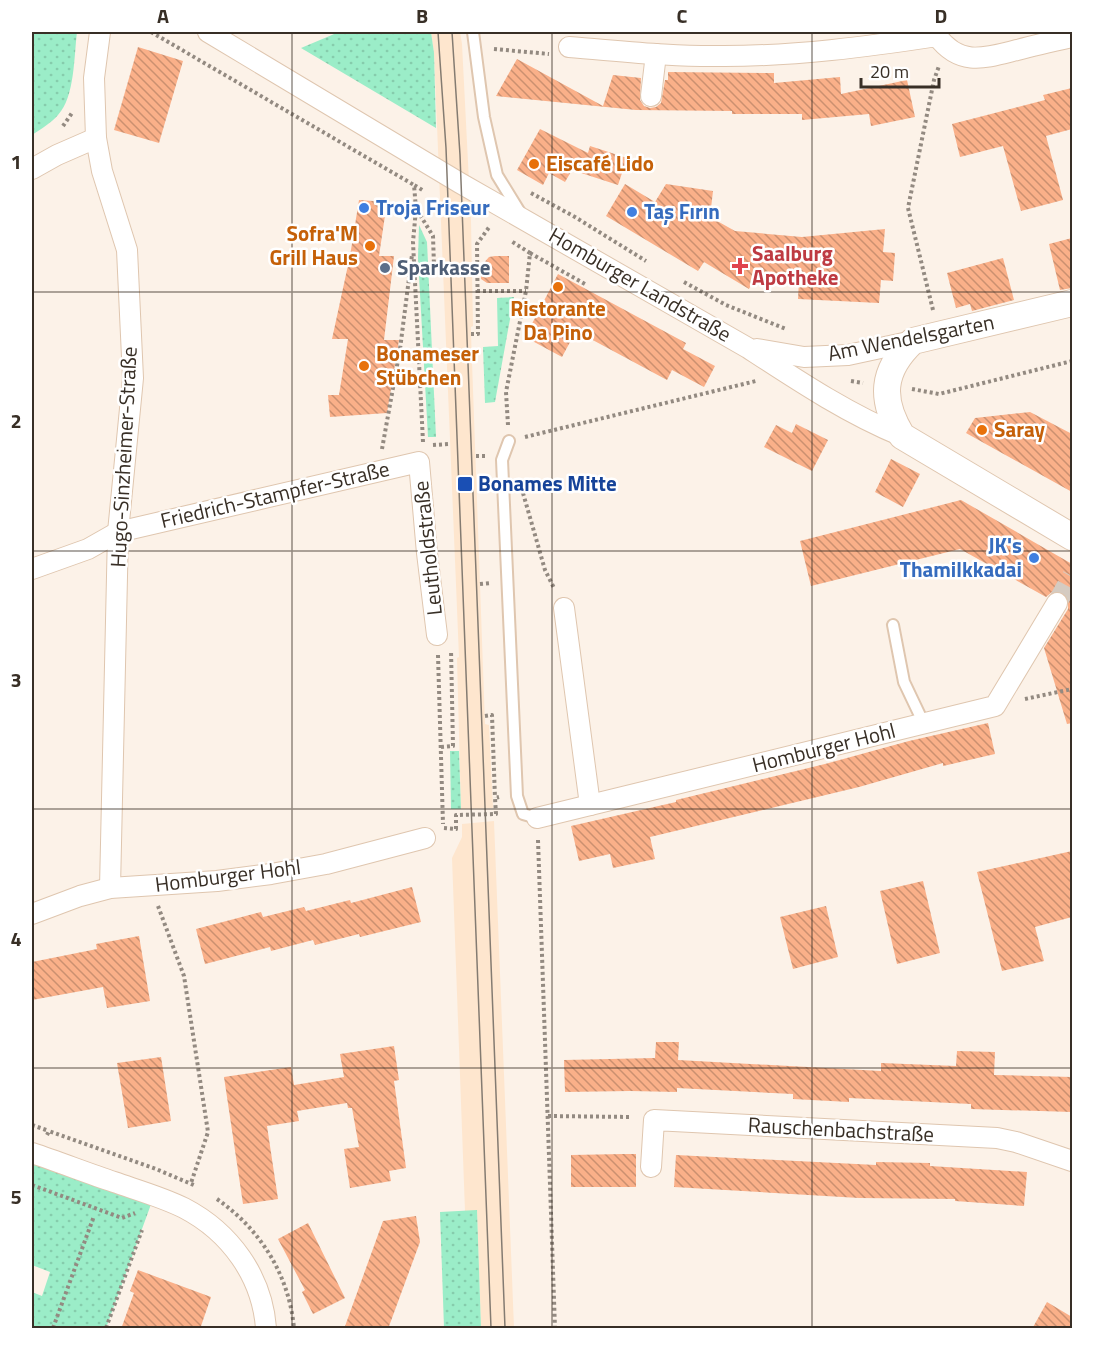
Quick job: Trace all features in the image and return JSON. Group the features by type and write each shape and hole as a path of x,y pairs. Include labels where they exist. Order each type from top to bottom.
{"street":[{"name":"Hugo-Sinzheimer-Straße","path":"100,32 94,78 96,138 102,171 127,250 133,378 118,532 110,888"},
{"name":"Homburger Landstraße","path":"208,32 460,183 523,217 748,348 870,422 902,436 1072,537"},
{"path":"569,47 656,54 778,55 940,39 963,56 980,59 1072,37"},
{"path":"651,96 656,54"},
{"path":"32,169 57,154 96,138"},
{"name":"Am Wendelsgarten","path":"748,348 804,357 848,355 1072,303"},
{"path":"902,436 891,417 887,402 887,386 891,370 900,354 913,341"},
{"name":"Friedrich-Stampfer-Straße","path":"32,569 88,549 118,532 419,462"},
{"name":"Leutholdstraße","path":"419,462 437,634"},
{"path":"995,706 1057,603"},
{"path":"564,608 590,805"},
{"name":"Homburger Hohl","path":"537,818 995,706"},
{"name":"Homburger Hohl","path":"32,914 80,896 110,888 217,881 271,874 326,864 425,838"},
{"path":"651,1167 654,1120"},
{"name":"Rauschenbachstraße","path":"654,1120 997,1138 1072,1161"},
{"path":"32,1153 154,1196 183,1208 204,1221 227,1239 244,1262 258,1290 266,1329"}],"lane":[{"path":"472,32 484,117 497,175 523,217"},
{"path":"509,441 502,460 517,795 523,814 537,818"},
{"path":"893,625 904,682 924,724"}],"path":[{"path":"151,32 431,194"},
{"path":"936,320 908,208 940,39"},
{"path":"475,48 560,54 569,47"},
{"path":"56,131 63,126 74,110"},
{"path":"497,175 575,217 647,261"},
{"path":"377,471 397,370 413,242 416,209 414,186"},
{"path":"416,209 433,236 434,266 442,266"},
{"path":"480,222 490,227"},
{"path":"510,240 593,288"},
{"path":"413,242 423,446 419,462"},
{"path":"530,253 526,291 506,392 509,441 760,380 749,374"},
{"path":"677,279 726,305 788,329"},
{"path":"477,291 526,291"},
{"path":"471,334 478,334 477,298"},
{"path":"910,389 939,394 1072,361"},
{"path":"436,445 450,444"},
{"path":"476,456 487,456"},
{"path":"521,484 545,570 564,608"},
{"path":"480,584 492,583"},
{"path":"437,634 443,828 456,829 456,815 496,814 492,715 485,716"},
{"path":"441,747 453,746 452,658"},
{"path":"995,706 1072,689"},
{"path":"495,798 507,796 507,775 517,774"},
{"path":"537,818 555,1329"},
{"path":"150,885 184,976 208,1132 191,1183"},
{"path":"548,1116 624,1116 654,1120"},
{"path":"32,1125 49,1131"},
{"path":"32,1185 122,1218 136,1212"},
{"path":"54,1329 94,1216"},
{"path":"106,1329 142,1230"}],"shaded area":[{"path":"431,32 460,32 462,44 471,221 473,326 471,334 485,724 489,725 493,808 461,809 457,658 459,657 434,53"},
{"path":"494,821 514,1328 481,1328 477,1211 465,1211 452,858 462,837 462,824"}],"green space":[{"path":"32,32 77,32 73,75 68,98 58,115 32,135"},
{"path":"339,32 431,32 434,53 436,128 301,48"},
{"path":"419,225 427,242 436,437 428,437 418,258"},
{"path":"514,297 495,402 485,403 483,347 498,346 497,298"},
{"path":"450,751 459,751 461,809 451,809"},
{"path":"32,1153 154,1196 106,1328 32,1328 32,1292 42,1296 50,1272 32,1265"},
{"path":"477,1210 481,1328 444,1328 440,1212"}],"building":[{"path":"138,47 183,61 159,143 114,130"},
{"path":"517,59 603,106 613,75 641,78 640,100 644,106 650,108 661,103 668,72 774,73 774,83 840,77 841,94 907,80 915,117 871,126 869,114 802,120 802,114 636,110 496,96"},
{"path":"1072,88 1072,129 1046,136 1063,200 1021,211 1003,146 960,157 952,124 1045,100 1043,95"},
{"path":"540,129 588,153 590,146 627,158 618,185 572,170 565,182 549,173 543,185 517,170"},
{"path":"625,184 655,202 666,184 713,191 710,217 735,231 802,237 885,229 883,252 895,253 893,281 881,280 879,303 798,299 799,280 755,277 749,289 704,262 698,271 606,216"},
{"path":"359,200 387,202 379,256 394,256 384,340 399,340 387,413 330,417 328,395 339,395 348,339 332,339 350,256"},
{"path":"1072,238 1072,288 1060,290 1049,244"},
{"path":"509,256 509,283 487,283 481,279 482,265 489,257"},
{"path":"1003,258 1014,300 972,311 970,304 956,308 947,273"},
{"path":"558,274 686,343 683,349 715,366 704,387 672,370 667,380 576,331 562,357 525,337"},
{"path":"1030,412 1072,434 1072,492 966,433 975,418"},
{"path":"796,424 828,440 812,471 764,447 776,425 792,433"},
{"path":"891,459 920,474 903,507 875,492"},
{"path":"961,500 1072,564 1072,723 1067,724 1044,648 1068,609 1068,598 1063,592 1052,592 1046,597 960,549 811,586 800,541"},
{"path":"988,723 995,754 943,766 943,763 859,787 650,837 655,859 613,868 610,854 579,861 571,826 676,802 676,800 909,741"},
{"path":"1072,851 1072,917 1035,927 1044,961 1002,971 977,872"},
{"path":"923,881 940,953 897,964 880,891"},
{"path":"412,887 421,922 315,945 313,940 271,951 270,947 205,964 196,929 261,912 263,917 304,907 306,911 350,900 351,903"},
{"path":"826,906 838,957 793,969 780,917"},
{"path":"139,936 150,1001 107,1008 103,987 32,1000 32,962 97,949 96,944"},
{"path":"656,1042 679,1042 678,1060 881,1071 881,1063 956,1066 957,1051 995,1052 994,1075 1072,1077 1072,1112 971,1109 971,1104 849,1098 849,1102 793,1099 793,1094 677,1088 677,1092 565,1092 564,1060 655,1058"},
{"path":"394,1046 399,1080 394,1081 406,1168 389,1171 391,1181 350,1188 344,1149 359,1147 352,1108 348,1108 347,1103 297,1111 299,1121 267,1126 278,1199 243,1204 224,1077 291,1067 294,1085 344,1077 340,1054"},
{"path":"161,1057 171,1121 128,1128 117,1063"},
{"path":"636,1154 636,1187 571,1187 571,1155"},
{"path":"676,1155 876,1165 876,1162 930,1163 930,1166 1027,1172 1024,1206 955,1201 955,1199 859,1198 674,1187"},
{"path":"416,1216 420,1242 388,1329 344,1329 383,1221"},
{"path":"308,1223 345,1298 313,1314 302,1292 305,1290 278,1239"},
{"path":"138,1270 211,1297 200,1329 121,1329 134,1293 130,1291"},
{"path":"1047,1302 1072,1317 1072,1329 1032,1329"}],"tunnel":[{"path":"1057,603 1072,576"}],"tram line":[{"path":"438,32 446,148 491,1328"},
{"path":"452,32 460,155 505,1328"}],"place":[{"name":"Eiscafé Lido","path":"534,164"},
{"name":"Troja Friseur","path":"364,208"},
{"name":"Taş Fırın","path":"632,212"},
{"name":"Sofra'M Grill Haus","path":"370,246"},
{"name":"Saalburg Apotheke","path":"740,266"},
{"name":"Sparkasse","path":"385,268"},
{"name":"Ristorante Da Pino","path":"558,287"},
{"name":"Bonameser Stübchen","path":"364,366"},
{"name":"Saray","path":"982,430"},
{"name":"Bonames Mitte","path":"465,484"},
{"name":"JK's Thamilkkadai","path":"1034,558"}]}
